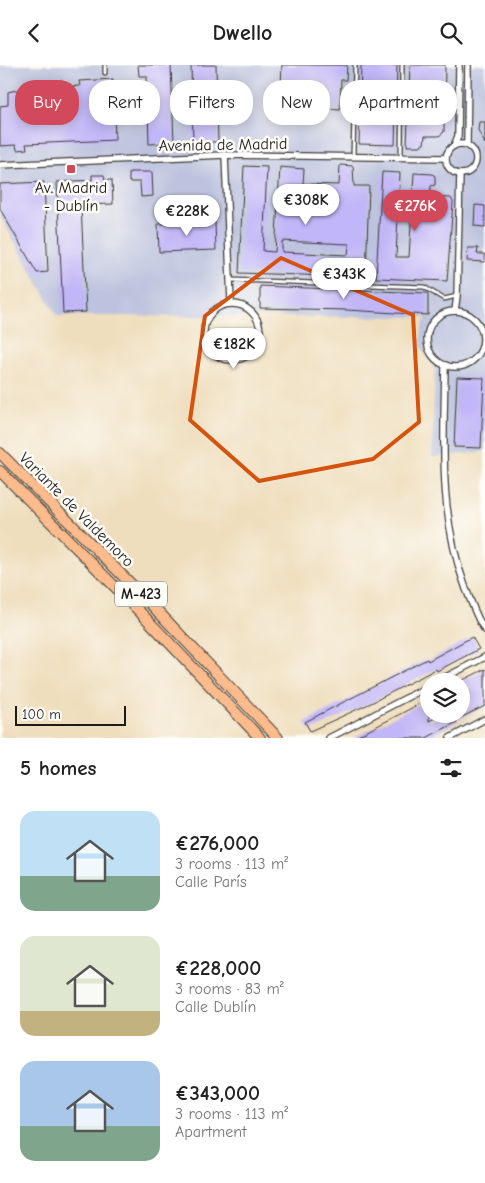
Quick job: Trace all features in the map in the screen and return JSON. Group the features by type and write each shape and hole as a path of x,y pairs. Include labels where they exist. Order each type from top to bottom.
{"main road":[{"name":"Variante de Valdemoro","path":"0,453 148,601 278,738"},
{"name":"Variante de Valdemoro","path":"0,471 140,612 260,738"}],"street":[{"path":"454,145 462,143 474,151 476,161 468,173 460,174 450,169 446,158 458,136 459,65"},
{"path":"467,145 468,65"},
{"name":"Avenida de Madrid","path":"0,165 225,155 446,158"},
{"path":"225,155 231,303"},
{"path":"476,161 485,161"},
{"path":"455,311 460,174"},
{"path":"231,303 244,305 254,313 260,324 260,337 255,348 246,357 234,360 221,358 211,350 205,339 204,326 209,315 219,306 231,303"},
{"path":"447,312 463,312 471,316 481,329 482,353 460,367 445,365 437,361 428,347 429,329 439,316 447,312"},
{"path":"445,365 443,465 447,513 458,566 484,626"},
{"path":"454,673 485,657"},
{"path":"329,738 420,691"},
{"path":"450,738 485,719"}],"lane":[{"path":"105,65 105,73"},
{"path":"353,157 355,65"},
{"path":"401,157 402,65"},
{"path":"231,280 424,287 444,299 457,296"}],"highlighted area":[{"path":"281,258 413,315 419,422 373,459 259,481 190,420 205,316"}],"shaded area":[{"path":"0,65 485,65 485,451 432,457 435,369 420,346 422,328 426,317 57,316 0,216"}],"building":[{"path":"138,65 171,65 170,125 173,125 174,143 149,144 148,125 160,125 160,80 147,80 147,76 139,76"},
{"path":"191,65 216,65 216,80 191,80"},
{"path":"282,65 347,65 346,80 340,80 340,109 330,108 330,80 281,80"},
{"path":"361,65 397,65 397,80 361,80"},
{"path":"410,65 445,65 445,80 409,80"},
{"path":"89,80 89,125 115,125 115,140 26,144 27,149 17,150 16,145 0,146 0,106 8,105 8,92 15,90 15,125 79,125 79,81"},
{"path":"479,122 485,122 485,144 478,130"},
{"path":"193,125 218,125 218,142 193,142"},
{"path":"359,125 396,125 395,145 359,144"},
{"path":"408,125 444,125 444,132 439,136 425,136 424,144 420,146 407,146"},
{"path":"340,165 353,166 354,186 369,186 366,277 239,273 244,166 267,167 263,251 275,252 280,167 304,169 303,184 339,185","holes":["282,241 349,244 348,255 282,252"]},
{"path":"129,172 152,172 153,196 141,197 140,182 129,182"},
{"path":"382,172 400,173 396,257 409,257 414,173 432,174 435,176 435,185 431,186 430,197 451,198 453,202 447,281 376,278"},
{"path":"92,175 104,175 105,180 112,180 113,204 81,205 86,312 63,313 57,182 92,180"},
{"path":"44,182 48,272 37,273 0,209 0,184"},
{"path":"475,205 485,206 485,227 474,226"},
{"path":"215,222 216,250 159,252 158,224"},
{"path":"468,248 478,248 477,254 485,254 485,262 467,261"},
{"path":"260,286 427,293 428,315 347,310 260,308"},
{"path":"457,377 484,378 481,448 454,447"},
{"path":"472,637 479,649 437,671 436,669 428,673 420,673 420,677 371,703 310,731 305,722 427,659 428,661"},
{"path":"485,669 485,706 470,713 470,676"},
{"path":"420,704 420,723 455,723 426,738 354,738"}],"place":[{"name":"Av. Madrid - Dublín","path":"71,169"}]}
